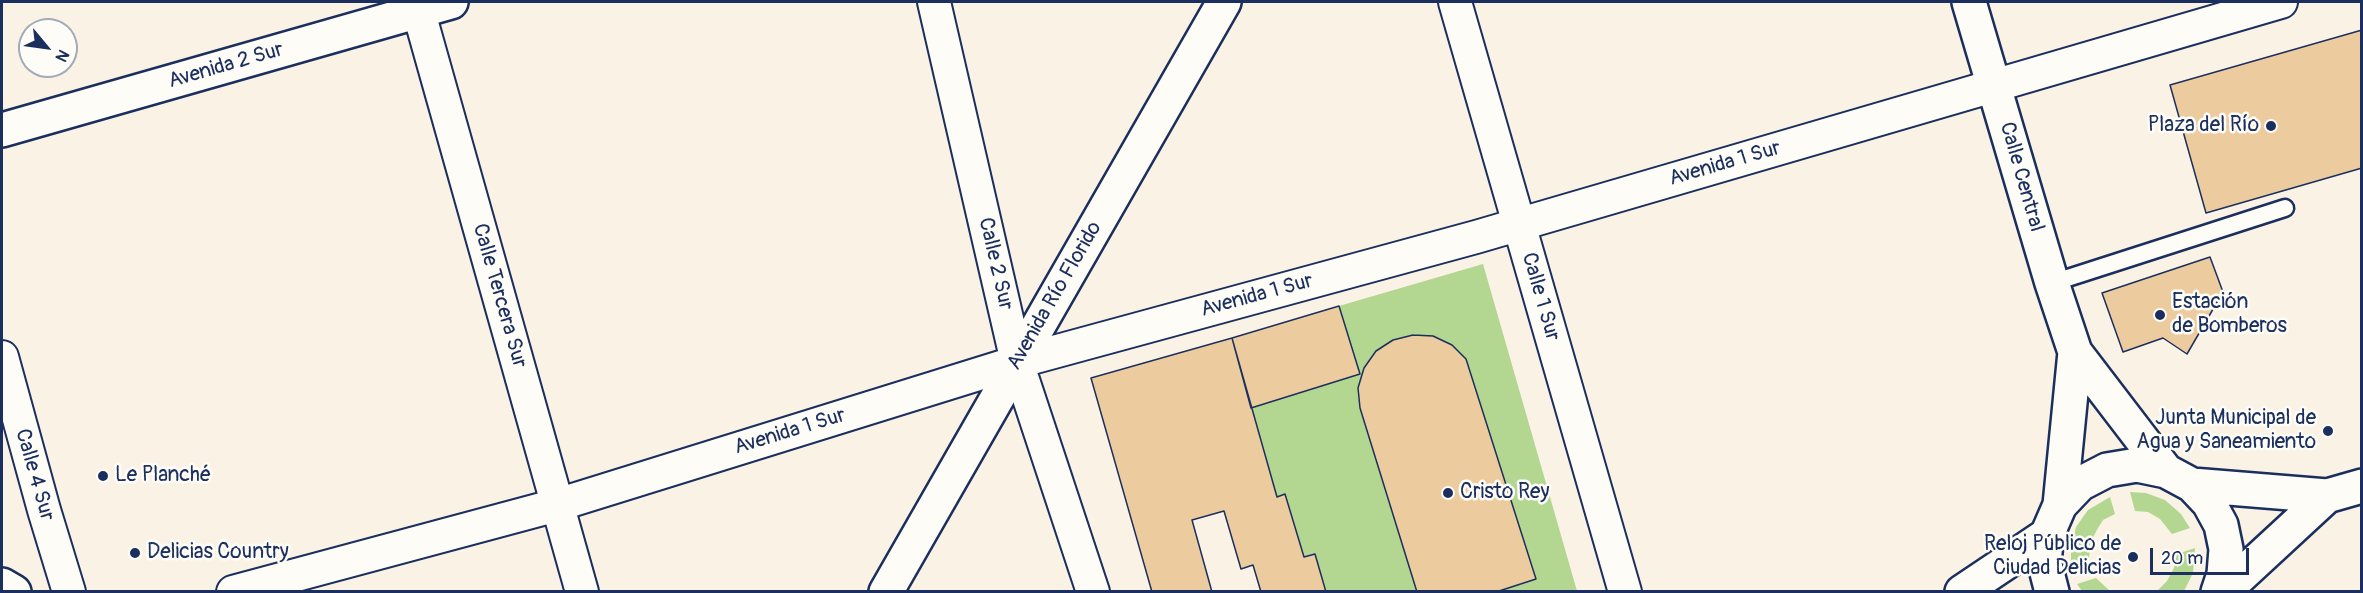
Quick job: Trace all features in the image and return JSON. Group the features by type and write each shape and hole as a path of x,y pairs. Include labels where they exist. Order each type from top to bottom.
{"main road":[{"name":"Avenida 2 Sur","path":"2,130 417,6 451,2"},
{"name":"Avenida Río Florido","path":"886,591 1224,2"},
{"name":"Calle Central","path":"1969,2 2052,283 2075,352"},
{"path":"2075,352 2179,478 2209,503 2221,525 2226,549 2224,574 2218,591"},
{"path":"2052,591 2044,561 2054,520 2075,352"},
{"path":"1962,591 2054,520 2080,484 2107,470 2137,465 2179,478 2327,496 2361,486"},
{"path":"2223,591 2327,496"},
{"path":"2,585 14,591"}],"street":[{"name":"Calle 2 Sur","path":"934,2 1017,362 1093,591"},
{"name":"Calle 1 Sur","path":"1455,2 1625,591"},
{"name":"Avenida 1 Sur","path":"233,591 557,505 1017,362 1519,224 2281,2"},
{"name":"Calle Tercera Sur","path":"417,6 582,591"},
{"name":"Calle 4 Sur","path":"2,357 69,591"}],"lane":[{"path":"2052,283 2285,208"}],"green space":[{"path":"1483,264 1577,591 1326,591 1315,554 1304,557 1285,494 1277,497 1251,408 1360,374 1339,306"},
{"path":"2130,492 2146,493 2165,500 2181,514 2190,528 2172,534 2160,519 2148,512 2135,511"},
{"path":"2110,497 2115,514 2103,520 2098,528 2091,541 2089,558 2071,564 2071,547 2076,527 2088,510"},
{"path":"2195,548 2193,573 2184,591 2157,591 2167,581 2174,568 2177,554"},
{"path":"2096,578 2110,591 2082,591 2077,584"}],"building":[{"name":"Plaza del Río","path":"2362,30 2362,168 2206,213 2170,85"},
{"name":"Estación de Bomberos","path":"2210,257 2223,292 2187,354 2163,338 2123,352 2102,293"},
{"path":"1339,306 1360,374 1251,408 1232,338"},
{"name":"Cristo Rey","path":"1413,335 1433,336 1452,345 1466,359 1536,579 1496,592 1417,592 1360,408 1358,388 1364,368 1376,351 1393,340"},
{"path":"1232,338 1277,497 1285,494 1304,557 1315,554 1326,592 1261,592 1253,565 1241,569 1224,511 1192,520 1212,592 1152,592 1091,378"}],"place":[{"name":"Plaza del Río","path":"2271,126"},
{"name":"Estación de Bomberos","path":"2160,315"},
{"name":"Junta Municipal de Agua y Saneamiento","path":"2328,431"},
{"name":"Le Planché","path":"103,476"},
{"name":"Cristo Rey","path":"1448,493"},
{"name":"Delicias Country","path":"135,553"},
{"name":"Reloj Público de Ciudad Delicias","path":"2133,557"}]}
